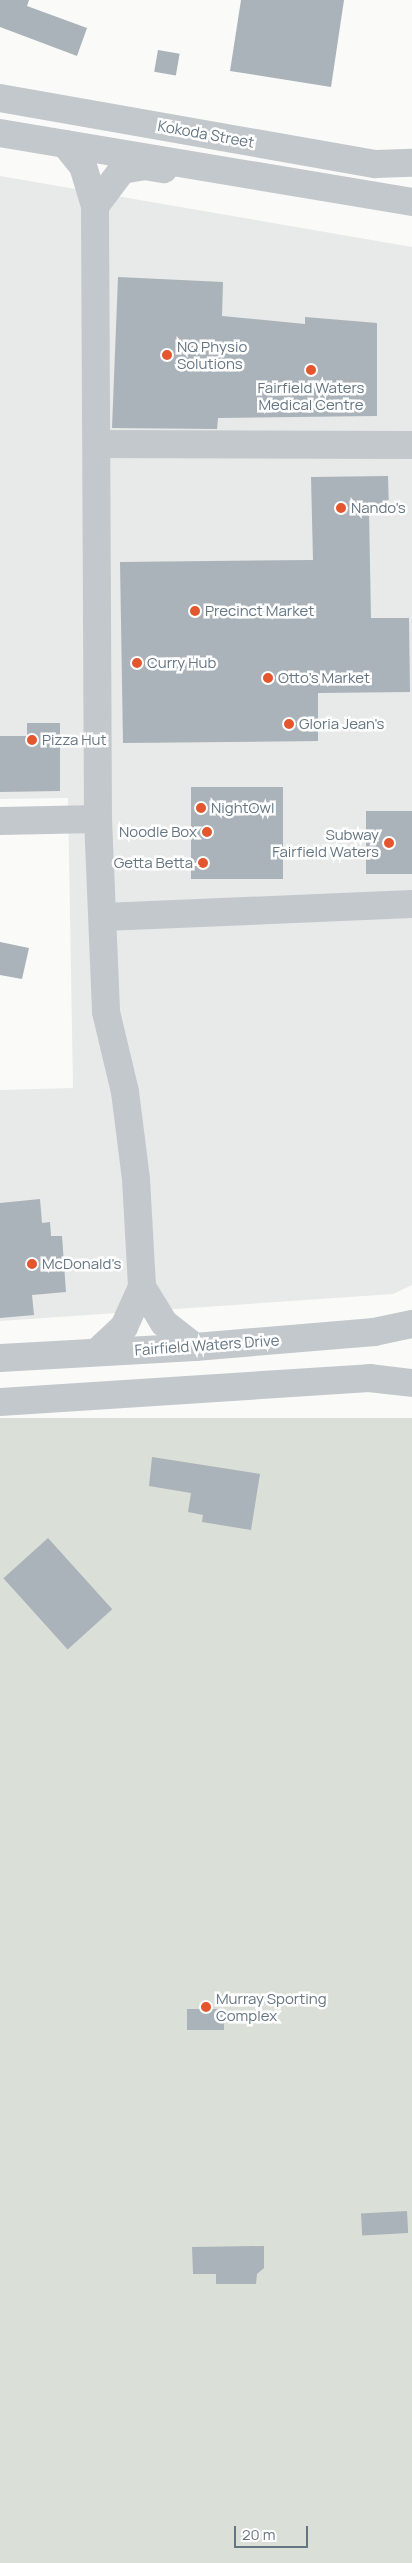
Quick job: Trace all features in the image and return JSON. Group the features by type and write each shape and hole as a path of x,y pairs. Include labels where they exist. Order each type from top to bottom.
{"street":[{"name":"Kokoda Street","path":"0,98 375,164 412,163"},
{"path":"144,122 152,137 218,168"},
{"name":"Kokoda Street","path":"0,133 412,202"},
{"path":"65,144 83,166 95,206 98,819 104,916 106,1012 124,1092 133,1160 142,1287 164,1323 195,1347"},
{"path":"95,206 116,174 131,166 195,174 218,168"},
{"path":"96,444 412,445"},
{"path":"0,821 98,819"},
{"path":"104,916 412,904"},
{"path":"97,1352 124,1327 142,1287"},
{"name":"Fairfield Waters Drive","path":"0,1358 195,1347 374,1332 412,1324"},
{"path":"0,1402 369,1378 412,1383"}],"shaded area":[{"path":"0,176 412,247 412,1285 393,1294 0,1321 0,1090 73,1088 68,798 0,799"},
{"name":"Murray Sporting Complex","path":"0,1418 412,1418 412,2563 0,2563"}],"building":[{"path":"0,0 29,0 27,6 87,28 77,56 0,27"},
{"path":"241,0 344,0 331,87 230,71"},
{"path":"158,50 180,54 176,75 154,72"},
{"path":"118,277 223,282 222,316 305,324 305,317 377,323 377,416 218,418 217,429 112,428"},
{"name":"Precinct Market","path":"388,476 389,511 369,511 371,618 409,618 410,692 318,693 318,741 123,743 120,562 313,560 311,477"},
{"path":"27,723 60,723 60,791 0,792 0,736 27,736"},
{"path":"191,787 283,787 283,879 191,879"},
{"name":"Subway Fairfield Waters","path":"366,811 412,811 412,874 366,874"},
{"path":"0,942 29,948 22,979 0,975"},
{"name":"McDonald's","path":"40,1199 42,1223 50,1222 51,1236 62,1236 66,1292 32,1295 34,1315 0,1318 0,1203"},
{"path":"152,1457 260,1474 251,1530 202,1522 203,1515 188,1512 191,1493 149,1486"},
{"path":"48,1538 112,1609 68,1649 3,1578"},
{"path":"187,2009 224,2009 224,2030 187,2030"},
{"path":"407,2211 408,2233 362,2235 361,2213"},
{"path":"264,2246 264,2268 257,2274 256,2284 216,2284 216,2274 193,2274 192,2247"}],"place":[{"name":"NQ Physio Solutions","path":"167,355"},
{"name":"Fairfield Waters Medical Centre","path":"311,370"},
{"name":"Nando's","path":"341,508"},
{"name":"Precinct Market","path":"195,611"},
{"name":"Curry Hub","path":"137,663"},
{"name":"Otto’s Market","path":"268,678"},
{"name":"Gloria Jean's","path":"289,724"},
{"name":"Pizza Hut","path":"32,740"},
{"name":"NightOwl","path":"201,808"},
{"name":"Noodle Box","path":"207,832"},
{"name":"Subway Fairfield Waters","path":"389,843"},
{"name":"Getta Betta","path":"203,863"},
{"name":"McDonald's","path":"32,1264"},
{"name":"Murray Sporting Complex","path":"206,2007"}]}
